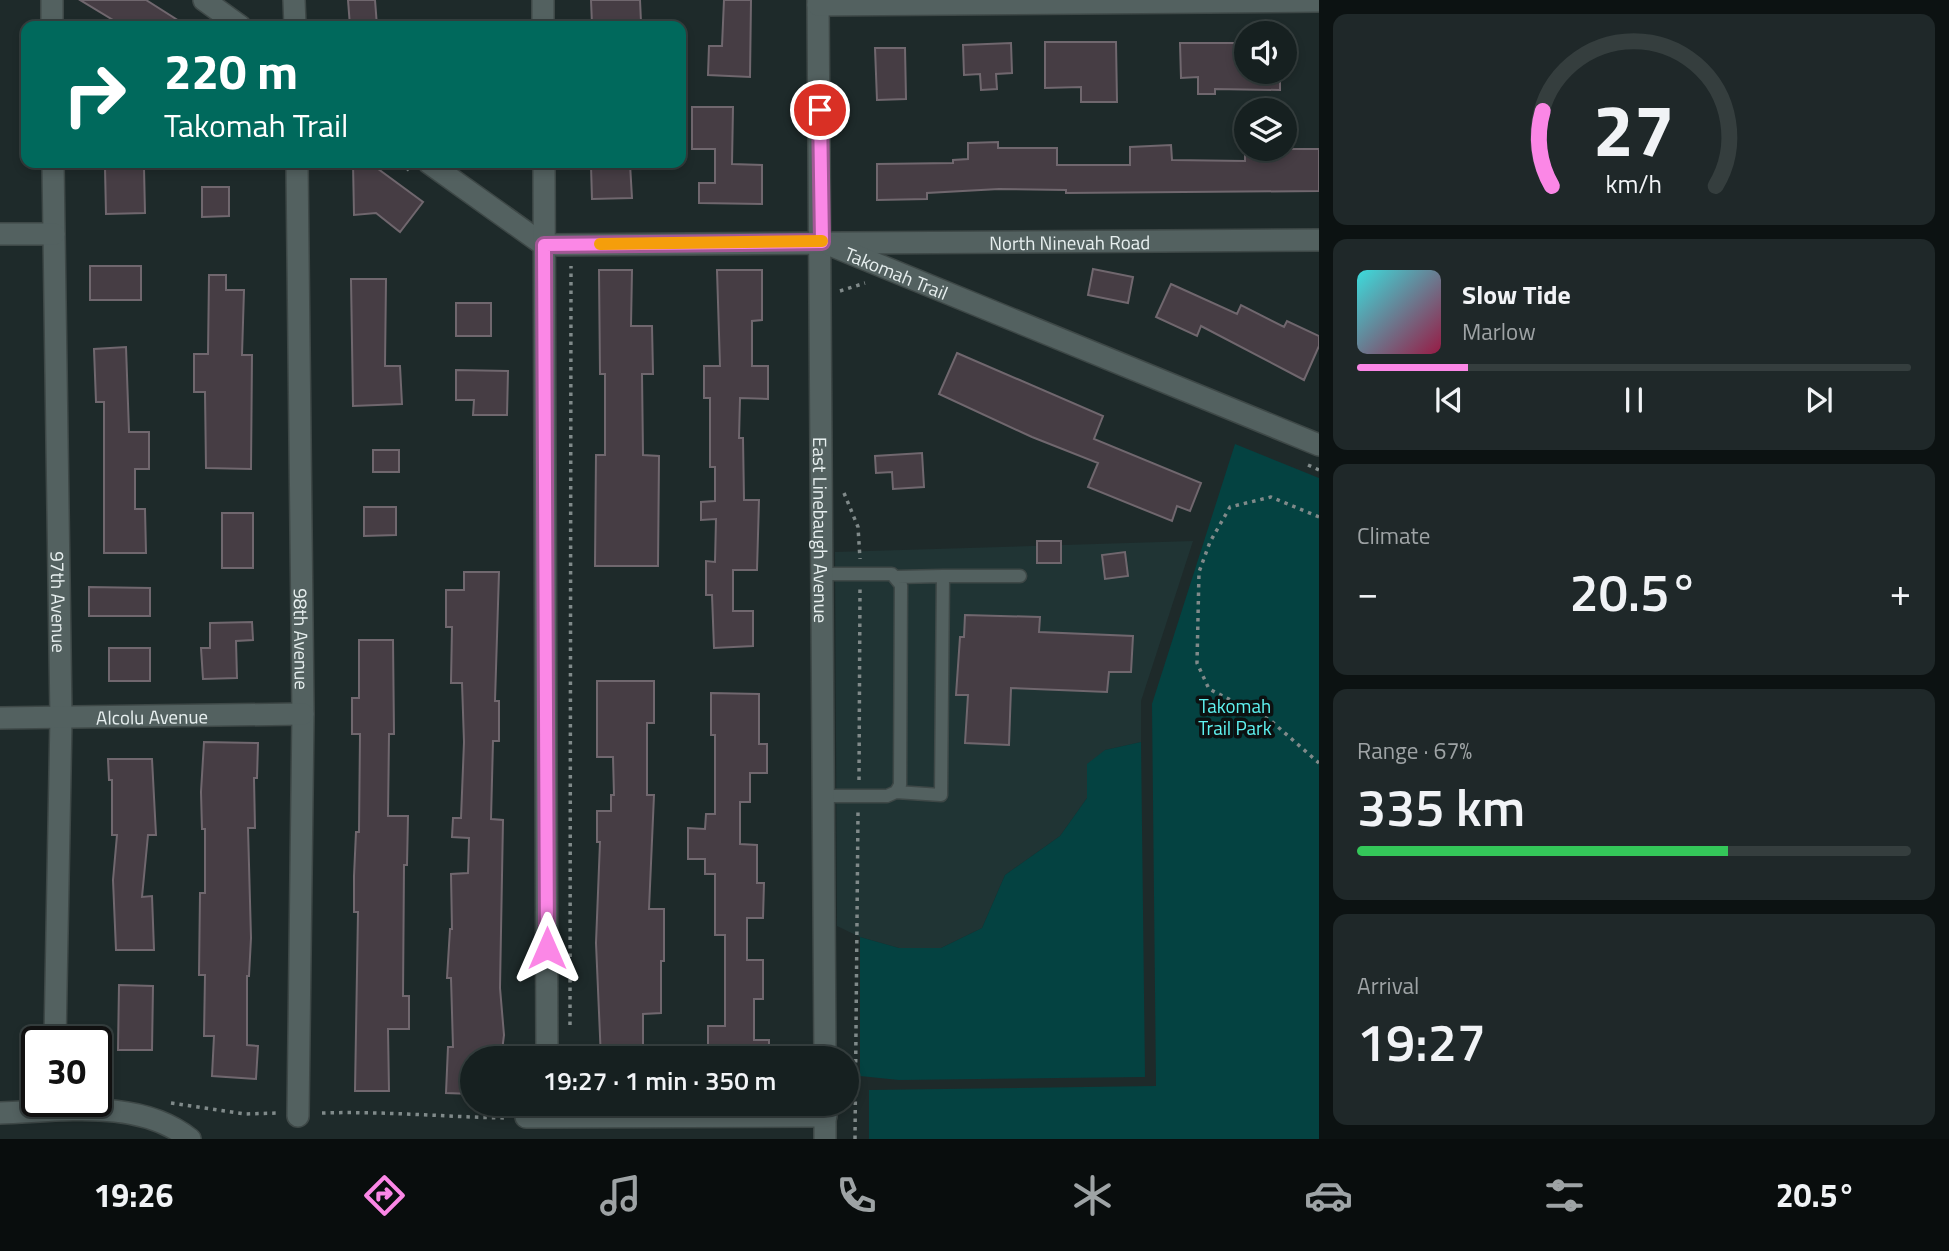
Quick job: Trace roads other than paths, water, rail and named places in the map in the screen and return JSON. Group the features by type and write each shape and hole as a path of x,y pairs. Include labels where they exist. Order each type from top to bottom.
{"street":[{"path":"52,0 52,21"},
{"path":"204,0 233,21"},
{"path":"294,0 295,21"},
{"path":"543,0 543,21"},
{"path":"818,3 1319,1"},
{"name":"East Linebaugh Avenue","path":"818,3 822,242 825,1046"},
{"name":"97th Avenue","path":"53,168 61,718 55,1026"},
{"name":"98th Avenue","path":"289,1114 303,714 297,168"},
{"path":"422,168 544,245"},
{"path":"544,168 547,1046"},
{"path":"0,234 54,234"},
{"name":"North Ninevah Road","path":"822,242 1319,240"},
{"name":"Takomah Trail","path":"544,245 822,242 1319,445"},
{"name":"Alcolu Avenue","path":"0,718 303,714"},
{"path":"0,1113 21,1110"},
{"path":"112,1110 134,1112 170,1125 190,1139"},
{"path":"825,1116 825,1139"}],"lane":[{"path":"823,574 892,573 901,585 900,785 895,792 887,796 824,796"},
{"path":"895,792 941,794 943,576"},
{"path":"897,577 1020,576"}],"park label":[{"name":"Takomah Trail Park","path":"1235,716"}]}
